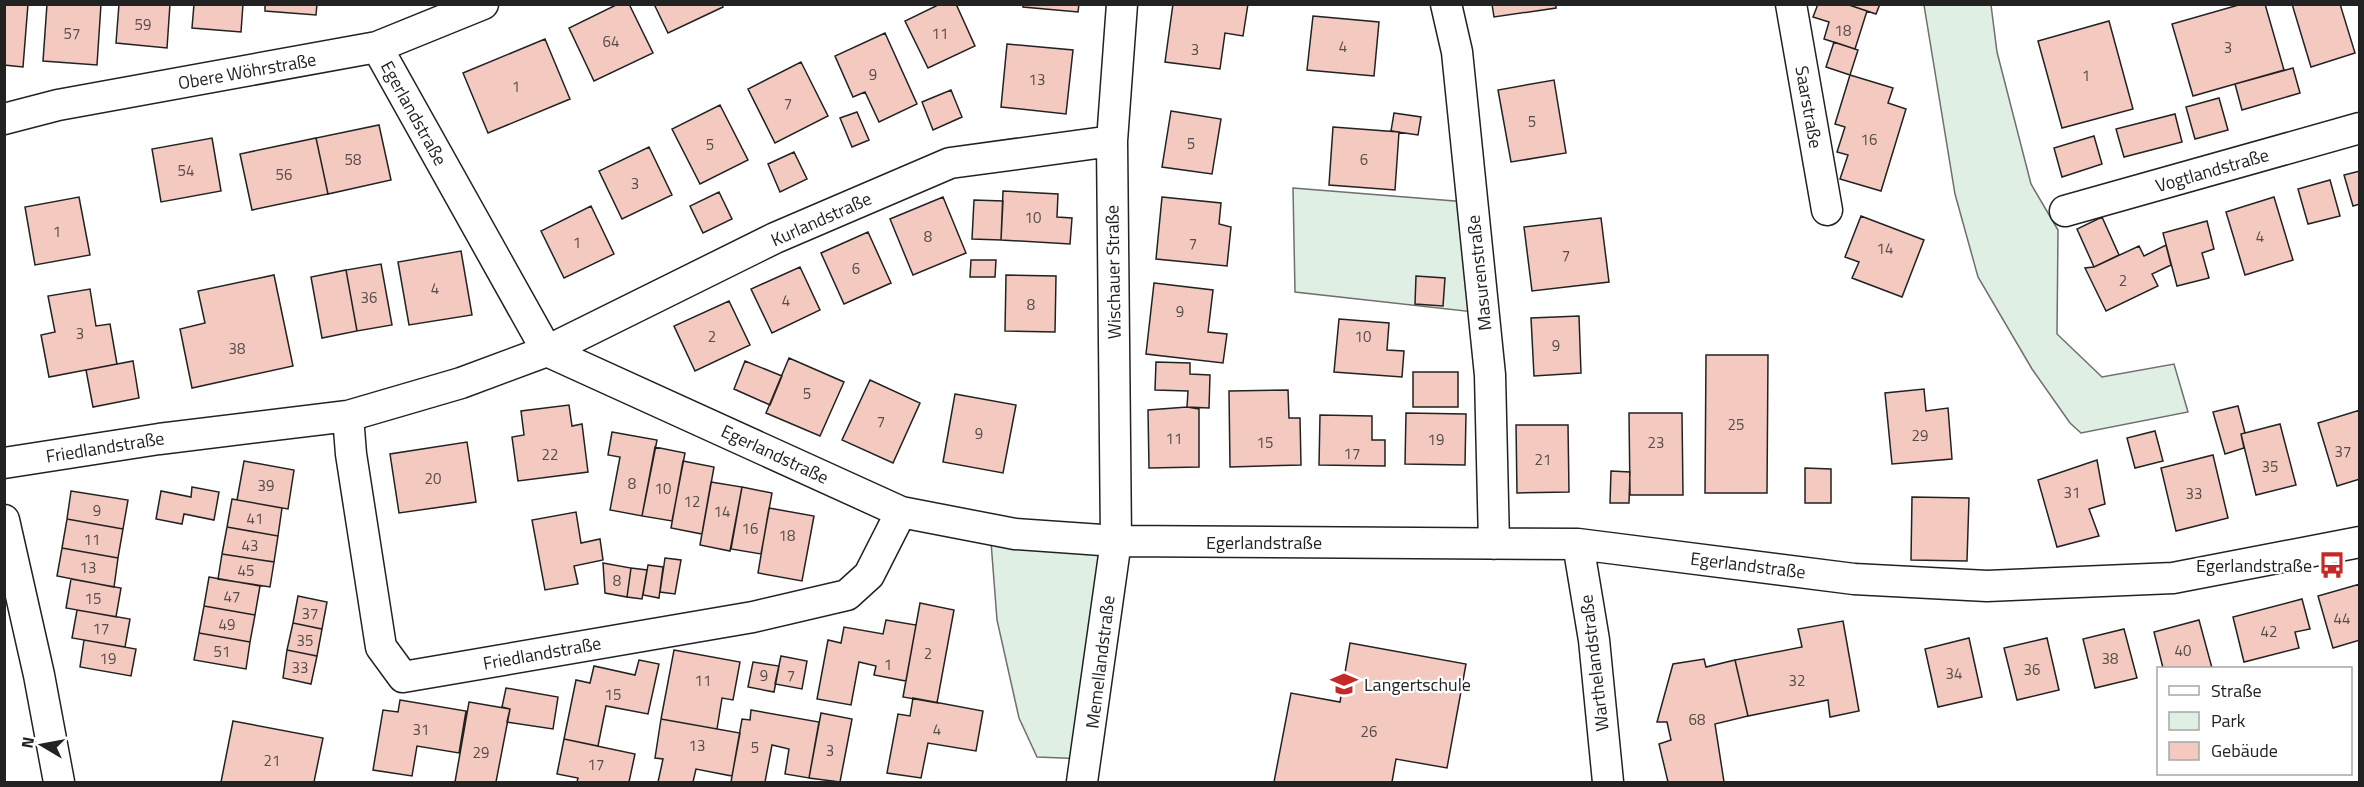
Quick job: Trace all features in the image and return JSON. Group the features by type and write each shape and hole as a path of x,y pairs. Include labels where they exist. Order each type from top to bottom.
{"street":[{"name":"Obere Wöhrstraße","path":"4,119 58,105 377,47 483,4"},
{"name":"Wischauer Straße","path":"1116,541 1112,141 1122,4"},
{"name":"Masurenstraße","path":"1446,4 1457,52 1490,375 1494,544"},
{"name":"Saarstraße","path":"1791,4 1827,210"},
{"name":"Egerlandstraße","path":"377,47 547,351 901,512 1015,534 1116,541 1578,544 1854,579 1987,586 2173,578 2360,542"},
{"name":"Vogtlandstraße","path":"2065,211 2360,128"},
{"name":"Kurlandstraße","path":"547,351 775,238 950,163 1112,141"},
{"name":"Friedlandstraße","path":"4,463 159,439 348,416 461,383 547,351"},
{"name":"Friedlandstraße","path":"348,416 351,454 381,647 403,677 753,617 847,595 869,575 901,512"},
{"path":"4,520 39,675 59,783"},
{"name":"Memellandstraße","path":"1082,783 1116,541"},
{"name":"Warthelandstraße","path":"1578,544 1594,640 1608,783"}],"green space":[{"path":"1924,5 1991,5 1997,52 2031,184 2058,230 2057,334 2102,377 2174,364 2188,412 2081,433 2070,423 2032,369 1978,277 1955,194"},
{"path":"1293,188 1467,202 1474,312 1295,292"},
{"path":"990,529 1116,541 1087,759 1037,757 1019,718 997,620"}],"building":[{"path":"4,4 28,4 23,67 4,65"},
{"path":"47,4 101,4 97,65 43,61"},
{"path":"119,4 170,4 167,48 116,43"},
{"path":"194,4 243,4 241,32 192,28"},
{"path":"265,4 317,4 316,15 265,11"},
{"path":"618,4 629,4 653,53 594,81 569,28"},
{"path":"654,4 722,4 723,7 668,33"},
{"path":"940,4 956,4 975,46 928,68 905,21"},
{"path":"1023,4 1079,4 1078,12 1023,7"},
{"path":"1173,4 1248,4 1243,36 1225,33 1220,69 1165,62"},
{"path":"1492,4 1556,4 1556,8 1494,17"},
{"path":"1818,4 1846,4 1867,11 1855,49 1824,39 1829,22 1813,17"},
{"path":"1846,4 1880,4 1876,14"},
{"path":"2242,4 2265,4 2284,70 2193,96 2172,24"},
{"path":"2292,4 2340,4 2355,53 2311,67"},
{"path":"1313,16 1379,22 1374,76 1307,70"},
{"path":"2109,21 2133,109 2062,128 2038,41"},
{"path":"885,33 917,104 879,122 865,92 853,97 835,56"},
{"path":"545,39 570,99 488,133 463,73"},
{"path":"1834,42 1858,50 1850,75 1826,67"},
{"path":"1007,44 1073,50 1066,114 1001,107"},
{"path":"801,62 828,116 775,143 748,89"},
{"path":"2293,68 2300,93 2242,110 2235,84"},
{"path":"1850,75 1893,88 1888,103 1906,109 1881,191 1840,179 1848,155 1837,152 1845,127 1835,124"},
{"path":"1554,80 1566,153 1511,162 1498,90"},
{"path":"951,90 962,117 933,130 922,102"},
{"path":"2219,98 2228,130 2195,139 2186,107"},
{"path":"720,105 748,160 700,184 672,129"},
{"path":"1171,111 1221,119 1212,174 1162,167"},
{"path":"857,112 869,140 852,147 840,118"},
{"path":"1394,113 1421,117 1418,135 1391,131"},
{"path":"2175,114 2182,142 2124,157 2116,129"},
{"path":"379,125 391,180 328,194 316,138"},
{"path":"1333,127 1399,132 1395,190 1329,185"},
{"path":"2094,136 2102,164 2062,177 2054,148"},
{"path":"212,138 221,191 161,202 152,149"},
{"path":"316,138 328,194 252,210 240,154"},
{"path":"649,147 672,195 622,219 599,171"},
{"path":"794,152 807,179 780,192 768,164"},
{"path":"2360,171 2360,204 2353,206 2344,175"},
{"path":"2330,180 2340,216 2308,224 2298,189"},
{"path":"1003,191 1058,194 1057,217 1072,218 1070,244 1001,240"},
{"path":"719,192 732,219 703,233 690,206"},
{"path":"79,197 90,255 35,265 25,207"},
{"path":"943,197 966,253 913,275 890,219"},
{"path":"1162,197 1221,203 1219,224 1231,227 1227,266 1156,259"},
{"path":"2274,197 2293,260 2245,275 2226,212"},
{"path":"974,200 1003,201 1001,240 972,239"},
{"path":"591,206 614,254 564,278 541,231"},
{"path":"1861,216 1924,240 1902,297 1852,278 1859,262 1845,257"},
{"path":"2102,217 2119,255 2094,267 2077,229"},
{"path":"1601,218 1609,282 1532,291 1524,227"},
{"path":"2207,221 2214,249 2202,253 2209,278 2177,286 2163,233"},
{"path":"868,232 891,283 844,304 821,253"},
{"path":"2166,245 2171,265 2152,274 2158,286 2106,311 2085,268 2094,267 2139,246 2144,256"},
{"path":"461,251 472,315 409,325 398,262"},
{"path":"971,260 996,260 995,277 970,277"},
{"path":"381,264 392,325 357,331 346,270"},
{"path":"800,267 820,310 772,333 751,289"},
{"path":"346,270 357,331 322,338 311,277"},
{"path":"274,275 293,366 192,388 180,329 205,323 198,291"},
{"path":"1006,275 1056,276 1055,332 1005,331"},
{"path":"1416,276 1445,278 1443,306 1415,304"},
{"path":"1154,283 1213,290 1208,332 1227,334 1223,363 1146,354"},
{"path":"90,289 96,326 110,324 117,364 49,377 41,335 55,332 48,296"},
{"path":"729,301 750,345 695,371 674,326"},
{"path":"1579,316 1581,373 1534,376 1531,318"},
{"path":"1339,319 1389,323 1387,350 1404,351 1402,377 1334,372"},
{"path":"1706,355 1768,355 1767,493 1705,493"},
{"path":"789,358 844,382 820,436 766,413"},
{"path":"133,361 139,398 93,407 86,370"},
{"path":"745,361 782,376 770,405 734,389"},
{"path":"1156,362 1190,363 1190,374 1210,375 1209,408 1187,407 1188,391 1155,390"},
{"path":"1413,372 1458,372 1458,407 1413,407"},
{"path":"870,380 920,403 893,463 842,440"},
{"path":"1924,389 1926,411 1948,408 1952,459 1892,464 1885,393"},
{"path":"1288,390 1289,418 1300,418 1301,465 1230,467 1229,391"},
{"path":"955,394 1016,405 1003,473 943,462"},
{"path":"569,405 572,426 582,424 588,472 518,481 512,437 524,435 521,411"},
{"path":"2238,406 2245,433 2241,434 2244,448 2225,454 2213,412"},
{"path":"1187,407 1199,409 1199,467 1149,468 1148,410"},
{"path":"2360,410 2360,479 2337,486 2318,423"},
{"path":"1406,413 1466,414 1465,465 1405,464"},
{"path":"1629,413 1682,413 1683,495 1630,495"},
{"path":"1320,415 1372,416 1372,440 1385,440 1385,466 1319,465"},
{"path":"2280,424 2296,485 2256,495 2241,434"},
{"path":"1516,425 1568,425 1569,492 1517,493"},
{"path":"2155,431 2163,461 2135,468 2127,438"},
{"path":"612,432 657,440 642,516 610,510 620,457 608,455"},
{"path":"467,442 476,502 399,513 390,454"},
{"path":"655,447 685,453 672,521 642,516"},
{"path":"2213,455 2228,518 2176,531 2161,468"},
{"path":"2097,460 2105,504 2089,509 2099,536 2057,547 2038,480"},
{"path":"244,461 294,470 288,509 237,500"},
{"path":"683,461 714,467 702,534 671,528"},
{"path":"1805,468 1831,469 1831,503 1805,503"},
{"path":"1611,471 1630,472 1629,503 1610,503"},
{"path":"711,482 742,487 730,551 700,545"},
{"path":"192,487 219,492 214,520 184,514 182,524 156,519 161,491 191,497"},
{"path":"742,487 772,493 761,554 731,549"},
{"path":"71,491 128,500 123,529 67,519"},
{"path":"1912,497 1969,498 1967,561 1911,560"},
{"path":"232,499 282,508 278,536 227,527"},
{"path":"769,508 814,516 802,581 758,573"},
{"path":"576,512 581,543 600,539 603,560 574,566 578,584 545,590 532,520"},
{"path":"67,519 123,529 118,558 62,548"},
{"path":"227,527 278,536 274,562 222,554"},
{"path":"62,548 118,558 114,587 57,576"},
{"path":"222,554 274,562 270,587 218,579"},
{"path":"665,558 681,560 675,594 660,592"},
{"path":"603,563 631,568 627,597 605,593"},
{"path":"648,565 663,567 659,598 643,595"},
{"path":"631,568 647,570 642,599 627,597"},
{"path":"209,577 260,586 255,615 204,606"},
{"path":"71,579 121,588 116,617 66,608"},
{"path":"2360,584 2360,640 2333,648 2318,596"},
{"path":"298,596 327,602 322,629 293,623"},
{"path":"2302,599 2310,629 2295,632 2299,648 2244,662 2233,617"},
{"path":"920,603 954,610 937,703 903,697"},
{"path":"204,606 255,615 250,642 199,633"},
{"path":"77,610 130,619 125,647 72,638"},
{"path":"886,620 916,625 906,681 874,675 876,666 859,662 851,705 817,699 828,640 841,643 844,627 883,634"},
{"path":"2199,620 2212,667 2163,667 2154,632"},
{"path":"1843,621 1859,711 1830,717 1828,700 1748,716 1735,660 1802,647 1798,629"},
{"path":"293,623 322,629 317,656 287,650"},
{"path":"2124,629 2137,678 2095,688 2083,639"},
{"path":"199,633 250,642 246,669 194,660"},
{"path":"1969,638 1982,697 1938,707 1925,649"},
{"path":"2047,638 2059,690 2017,700 2004,648"},
{"path":"84,640 136,649 131,676 80,667"},
{"name":"Langertschule","path":"1350,643 1466,664 1447,768 1396,759 1392,782 1274,782 1291,693 1340,702"},
{"path":"287,650 317,656 311,684 283,678"},
{"path":"674,650 740,662 733,700 722,698 717,729 661,719"},
{"path":"781,656 807,661 802,689 775,684"},
{"path":"1704,659 1706,667 1735,660 1748,716 1715,724 1724,782 1668,782 1659,744 1671,740 1667,722 1657,722 1673,664"},
{"path":"639,660 659,664 648,714 606,706 598,746 564,739 576,680 590,683 594,666 635,675"},
{"path":"753,662 779,666 774,692 748,687"},
{"path":"506,688 558,697 553,729 507,722 510,709 502,707"},
{"path":"913,698 983,711 976,751 928,743 921,778 887,773 898,714 910,716"},
{"path":"400,700 466,711 459,753 417,746 412,776 373,770 383,710 398,712"},
{"path":"469,702 510,709 496,782 455,782"},
{"path":"751,710 819,722 809,778 785,774 789,749 772,745 765,782 731,782 742,719 750,720"},
{"path":"821,713 852,719 840,782 809,778"},
{"path":"661,719 740,733 732,776 696,769 693,782 658,782 663,759 655,758"},
{"path":"233,721 323,738 314,782 221,782"},
{"path":"564,739 635,754 629,782 577,782 578,778 557,774"}],"place":[{"name":"Egerlandstraße","path":"2332,565"},
{"name":"Langertschule","path":"1344,684"}]}
